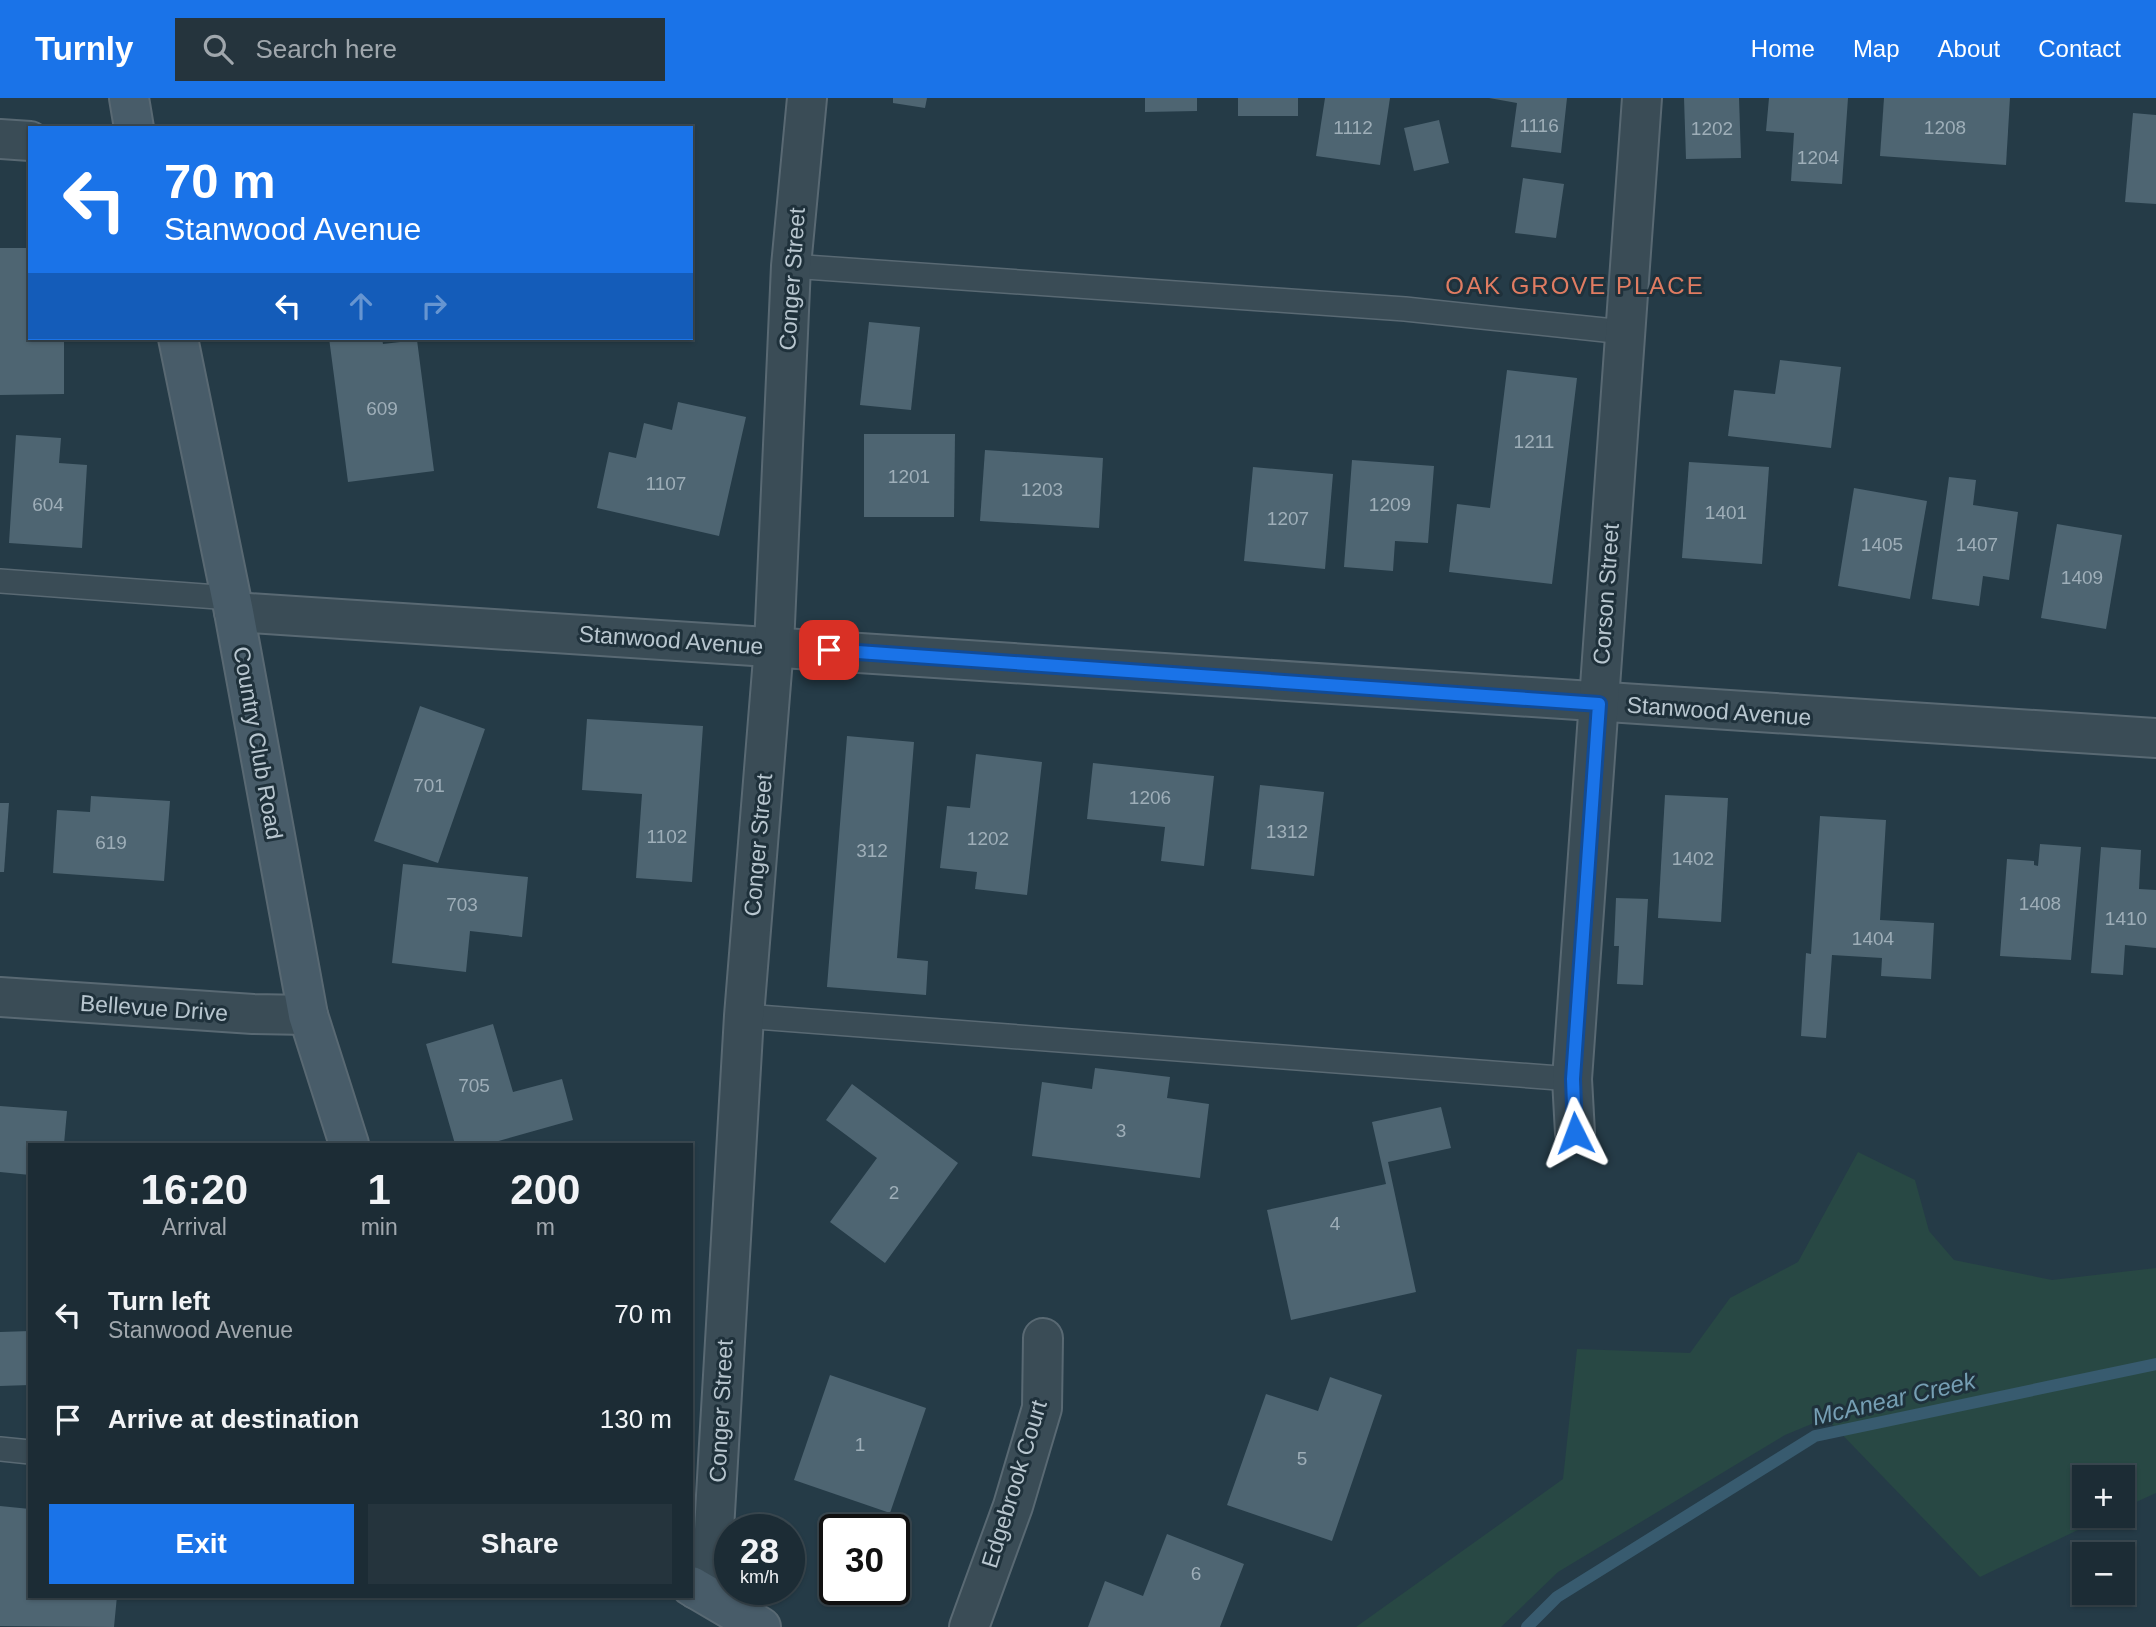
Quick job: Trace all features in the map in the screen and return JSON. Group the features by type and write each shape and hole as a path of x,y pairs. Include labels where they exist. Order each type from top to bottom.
{"main road":[{"path":"128,98 135,126"},
{"name":"Country Club Road","path":"178,340 233,605 308,1015 349,1143"},
{"path":"694,1588 761,1627"}],"street":[{"name":"Conger Street","path":"694,1588 713,1547 744,1016 774,646 791,266 807,98"},
{"name":"Corson Street","path":"1575,1133 1573,1079 1642,98"},
{"path":"0,139 28,141"},
{"name":"Stanwood Avenue","path":"233,605 1599,704 2156,738"},
{"name":"Bellevue Drive","path":"0,997 253,1014 308,1015"},
{"name":"Edgebrook Court","path":"969,1627 1013,1506 1042,1408 1043,1338"}],"lane":[{"path":"791,266 1405,309 1624,332"},
{"path":"0,580 233,605"},
{"path":"744,1016 1573,1079"},
{"path":"0,1450 28,1452"}],"green space":[{"path":"1858,1152 1915,1180 1929,1231 1954,1260 2052,1280 2156,1268 2156,1493 2135,1503 2135,1465 2072,1465 2072,1528 2082,1528 1980,1577 1826,1418 1785,1435 1558,1572 1501,1627 1356,1627 1563,1479 1577,1349 1690,1353 1730,1298 1798,1262"}],"building":[{"path":"893,98 927,98 925,108 893,103"},
{"path":"1145,98 1197,98 1197,111 1145,112"},
{"path":"1238,98 1298,98 1298,116 1238,116"},
{"path":"1325,98 1390,98 1380,165 1316,156"},
{"path":"1489,98 1567,98 1561,153 1511,147 1517,103"},
{"path":"1684,98 1739,98 1741,158 1686,159"},
{"path":"1769,98 1848,98 1842,184 1791,181 1794,133 1766,131"},
{"path":"1884,98 2010,98 2006,165 1880,156"},
{"path":"2133,113 2156,115 2156,204 2125,202"},
{"path":"1439,120 1449,163 1414,171 1404,128"},
{"path":"1523,178 1564,184 1556,238 1515,233"},
{"path":"0,248 28,248 28,340 64,340 64,394 0,395"},
{"path":"869,322 920,327 911,410 860,405"},
{"path":"329,340 382,340 383,344 417,340 434,471 348,482"},
{"path":"1780,360 1841,367 1831,448 1728,436 1734,390 1775,394"},
{"path":"1507,370 1577,378 1552,584 1449,572 1457,504 1490,508"},
{"path":"678,402 746,417 719,536 597,508 609,452 636,458 644,423 672,430"},
{"path":"864,434 955,434 954,517 864,517"},
{"path":"16,435 61,438 59,463 87,465 82,548 9,543"},
{"path":"985,450 1103,458 1099,528 980,521"},
{"path":"1352,460 1434,466 1428,543 1395,541 1393,571 1344,567"},
{"path":"1689,462 1769,467 1762,564 1682,558"},
{"path":"1253,467 1333,474 1325,569 1244,561"},
{"path":"1949,477 1976,480 1973,505 2018,512 2009,580 1983,576 1979,606 1932,599"},
{"path":"1854,488 1927,501 1910,599 1838,586"},
{"path":"2057,524 2122,535 2106,629 2041,618"},
{"path":"420,706 485,729 438,863 374,841"},
{"path":"587,719 703,726 692,882 636,878 642,794 582,790"},
{"path":"847,736 914,742 897,958 928,961 926,995 827,987"},
{"path":"976,754 1042,762 1027,895 975,889 977,872 940,868 947,806 970,808"},
{"path":"1093,763 1214,776 1204,866 1161,861 1165,827 1087,819"},
{"path":"1260,785 1324,792 1314,876 1251,869"},
{"path":"1665,795 1728,798 1721,922 1658,918"},
{"path":"91,796 170,801 164,881 53,873 57,810 90,812"},
{"path":"0,803 9,803 4,872 0,872"},
{"path":"1820,816 1886,820 1880,920 1934,923 1931,979 1881,976 1882,958 1832,955 1826,1038 1801,1036 1806,953 1811,954"},
{"path":"2040,844 2081,847 2071,960 2000,956 2007,859 2034,861 2034,865 2038,866"},
{"path":"2101,847 2141,850 2139,889 2156,890 2156,948 2125,945 2123,975 2091,973"},
{"path":"403,864 528,877 522,937 470,931 466,972 392,963"},
{"path":"1616,898 1648,899 1643,985 1617,984 1619,946 1614,946"},
{"path":"493,1024 513,1092 562,1079 573,1120 492,1143 455,1143 426,1044"},
{"path":"1095,1068 1170,1077 1167,1098 1209,1104 1200,1178 1032,1156 1042,1082 1092,1089"},
{"path":"852,1084 958,1163 885,1263 830,1222 877,1158 826,1120"},
{"path":"0,1106 67,1111 64,1143 28,1143 28,1175 0,1172"},
{"path":"1441,1107 1451,1148 1388,1162 1416,1292 1291,1320 1267,1210 1386,1184 1372,1122"},
{"path":"28,1331 28,1385 0,1386 0,1332"},
{"path":"830,1375 926,1408 890,1513 794,1480"},
{"path":"1330,1377 1382,1395 1332,1541 1227,1505 1266,1394 1318,1411"},
{"path":"0,1506 28,1509 28,1598 117,1598 114,1627 0,1626"},
{"path":"1167,1534 1244,1564 1220,1627 1088,1627 1105,1581 1143,1596"}],"waterway":[{"name":"McAnear Creek","path":"1527,1627 1557,1597 1815,1436 2156,1364"}],"district":[{"name":"OAK GROVE PLACE","path":"1575,286"}],"route":[{"path":"829,650 1599,704 1573,1079 1575,1133"}]}
